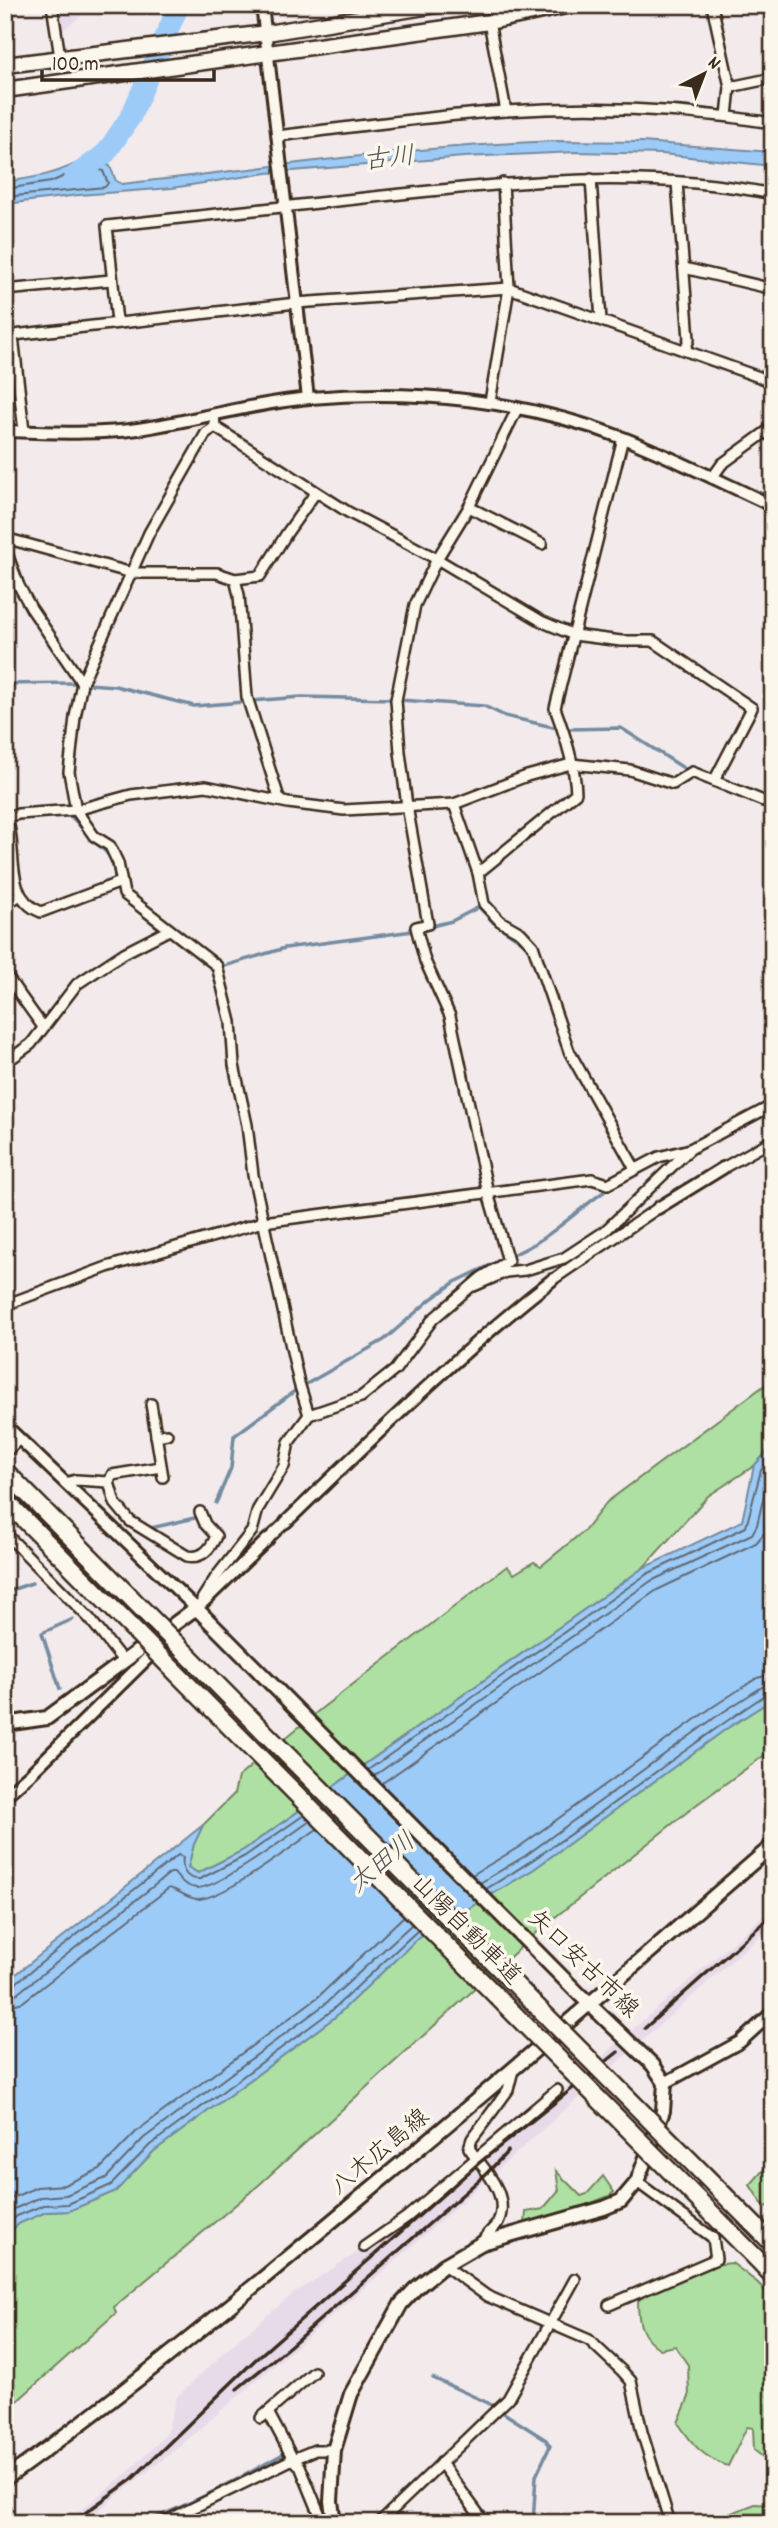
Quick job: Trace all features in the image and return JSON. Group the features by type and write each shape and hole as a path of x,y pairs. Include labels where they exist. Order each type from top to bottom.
{"highway":[{"path":"5,65 267,33 437,5"},
{"path":"5,90 488,22 570,5"},
{"name":"山陽自動車道","path":"5,1471 773,2244"},
{"name":"山陽自動車道","path":"5,1500 773,2276"}],"main road":[{"path":"5,1724 47,1718 123,1661 200,1612"},
{"name":"矢口安古市線","path":"200,1612 580,1995 653,2065 665,2083"},
{"name":"八木広島線","path":"5,2479 90,2419 190,2340 591,2005 773,1845"},
{"path":"334,2523 331,2501 334,2450 351,2394 389,2322 415,2289 444,2265 482,2243 604,2208 621,2200 637,2182 663,2111 665,2083"}],"street":[{"path":"52,5 60,57"},
{"path":"262,5 308,398"},
{"path":"712,5 730,87 727,116"},
{"path":"488,22 506,111"},
{"path":"730,87 773,79"},
{"path":"277,136 506,111 602,108 727,116 773,123"},
{"path":"117,323 107,226 503,183 620,177 728,185 773,194"},
{"path":"591,179 601,320"},
{"path":"677,182 689,339 685,351"},
{"path":"490,402 509,288 503,183"},
{"path":"684,268 773,289"},
{"path":"5,290 111,280"},
{"path":"24,431 9,336 296,303 509,288 773,382"},
{"path":"5,430 113,432 308,398 365,395 490,402 563,418 623,438 773,506"},
{"path":"200,1612 216,1577 252,1531 258,1509 284,1466 289,1442 309,1415 361,1397 395,1370 433,1319 464,1291 508,1261 488,1193 450,1016 425,961 416,927 428,924 407,806 396,700 415,605 437,559 469,507 517,409"},
{"path":"214,414 215,427"},
{"path":"215,427 348,512 437,559 543,622 574,635 621,641 653,641 751,708 714,781"},
{"path":"215,427 206,433 149,533 82,682 69,772 76,810 94,836 110,846 118,863 124,894 217,967 231,1022 234,1065 263,1222 299,1383 309,1415"},
{"path":"712,478 722,464 773,427"},
{"path":"478,873 574,796 575,780 555,708 623,438"},
{"path":"5,538 132,573 217,573 235,579 260,576 316,492"},
{"path":"469,507 542,544"},
{"path":"5,548 19,586 31,608 82,682"},
{"path":"235,579 239,595 247,697 281,801"},
{"path":"121,882 41,912 24,901 16,888 11,830 6,818 18,814 76,810 131,795 206,786 344,810 454,804 527,776 571,764 630,770 673,785 692,772 773,805"},
{"path":"454,804 478,873 484,904 500,921 521,933 533,946 569,1051 635,1170"},
{"path":"5,905 20,895"},
{"path":"5,1063 30,1044 77,984 124,953 169,930"},
{"path":"5,974 43,1027"},
{"path":"5,1305 107,1267 263,1222 592,1179 608,1184 659,1157 690,1149 773,1105"},
{"path":"5,1796 200,1612 268,1539 436,1379 512,1311 552,1280 659,1208 773,1140"},
{"path":"464,1291 506,1272 525,1270 564,1258 605,1231 690,1149"},
{"path":"155,1408 162,1472 112,1475 109,1482 115,1503 130,1521 187,1556 197,1558 203,1555 216,1536 205,1524 200,1512"},
{"path":"5,1425 200,1612"},
{"path":"156,1436 167,1434"},
{"path":"5,1453 19,1439"},
{"path":"65,1483 76,1480 109,1482"},
{"path":"5,1533 90,1619 123,1661"},
{"path":"665,2083 740,2042 773,2012"},
{"path":"482,2243 483,2238 498,2223 502,2206 498,2189 470,2148 472,2139 508,2090 513,2070"},
{"path":"364,2247 407,2217 557,2090"},
{"path":"610,2305 716,2259 713,2238 637,2182"},
{"path":"444,2265 487,2296 589,2340 631,2381 642,2432 670,2523"},
{"path":"379,2523 508,2399 575,2279"},
{"path":"314,2372 265,2415 300,2466 320,2515"},
{"path":"162,2523 293,2459 315,2450 334,2450"},
{"path":"441,2463 485,2523"}],"shaded area":[{"path":"58,5 95,5 62,31"},
{"path":"773,1907 773,1924 383,2272 180,2446 82,2523 65,2523 127,2473 166,2435 177,2397 231,2346 293,2294 407,2220 525,2124"}],"green space":[{"path":"773,1379 773,1445 754,1466 708,1496 643,1568 242,1851 198,1873 188,1867 203,1825 234,1794 238,1777 322,1708 507,1566 514,1574 534,1562 541,1566 585,1530 607,1502"},
{"path":"773,1699 773,1749 696,1805 544,1926 260,2184 114,2307 116,2313 5,2412 5,2235 20,2223 46,2212 69,2211 116,2191 154,2151 335,2017 416,1940 534,1869 726,1729"},
{"path":"773,2159 773,2210 762,2204 750,2185"},
{"path":"556,2171 581,2196 587,2194 603,2176 614,2192 568,2212 525,2224 526,2212 543,2209 559,2190"},
{"path":"732,2263 758,2283 773,2299 773,2465 754,2450 753,2428 747,2427 728,2466 711,2459 694,2444 678,2423 689,2397 688,2365 675,2346 660,2349 649,2340 640,2323 638,2301 657,2287 695,2271"},
{"path":"755,2504 773,2505 773,2523 725,2523 729,2514"}],"water":[{"name":"古川","path":"557,141 642,142 773,152 773,166 662,154 576,152 464,157 267,173 172,188 5,204 5,182 48,174 88,157 110,166 116,181 122,184 393,153"},
{"name":"太田川","path":"773,1445 773,1699 726,1729 534,1869 416,1940 335,2017 154,2151 116,2191 69,2211 46,2212 20,2223 5,2235 5,1983 203,1825 188,1867 198,1873 242,1851 643,1568 742,1521 754,1466"}],"waterway":[{"path":"75,176 106,153 131,116 179,5"},
{"path":"5,684 74,683"},
{"path":"88,684 115,686 194,706 244,702"},
{"path":"251,701 301,697 392,699"},
{"path":"400,700 484,706 505,716 557,728"},
{"path":"567,729 621,728 685,769"},
{"path":"65,814 106,852 112,862 115,879"},
{"path":"117,889 123,899 162,931"},
{"path":"428,927 452,921 479,907 494,923 525,944"},
{"path":"221,967 285,948 413,931"},
{"path":"170,936 206,963"},
{"path":"549,1006 565,1051"},
{"path":"570,1061 621,1154"},
{"path":"766,1103 773,1100"},
{"path":"509,1256 547,1236 605,1191"},
{"path":"303,1386 384,1340 455,1282 503,1259"},
{"path":"216,1503 231,1468 234,1436 296,1390"},
{"path":"151,1528 199,1517"},
{"path":"5,1592 32,1583"},
{"path":"60,1689 42,1633 73,1619"},
{"path":"433,2378 488,2403 546,2440 550,2446 536,2476 533,2523"},
{"path":"141,2523 214,2492 283,2454"}],"railway":[{"path":"645,2028 773,1914"},
{"path":"71,2523 131,2480 255,2360 479,2163 618,2052"},
{"path":"237,2389 290,2346 487,2173 508,2151"}]}
